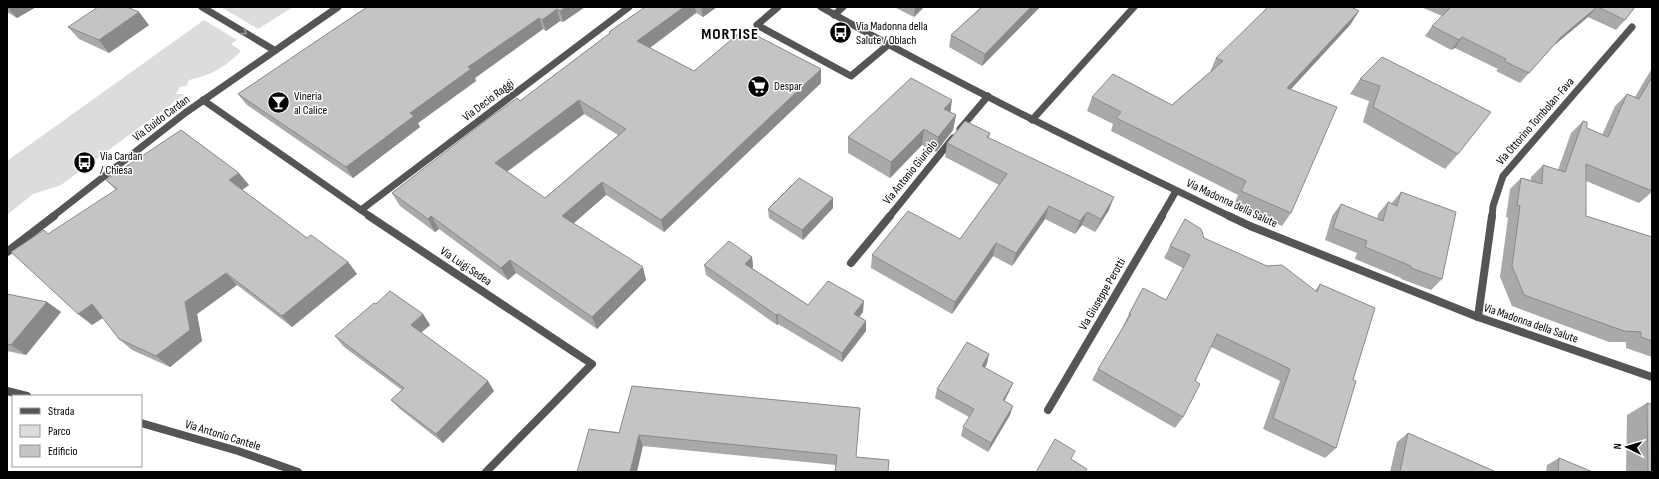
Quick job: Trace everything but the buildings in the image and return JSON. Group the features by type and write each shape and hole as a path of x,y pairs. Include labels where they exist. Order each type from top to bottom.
{"street":[{"path":"202,7 215,13 274,50"},
{"name":"Via Guido Cardan","path":"7,252 124,160 204,100 338,7"},
{"name":"Via Decio Raggi","path":"361,210 629,7"},
{"path":"778,7 757,25 851,76 888,45"},
{"name":"Via Madonna della Salute","path":"821,7 888,45 1032,120 1250,226 1319,255 1478,317 1652,377"},
{"path":"834,15 843,7"},
{"path":"1032,120 1134,7"},
{"name":"Via Ottorino Tombolan-Fava","path":"1478,317 1493,206 1503,176 1632,27"},
{"name":"Via Antonio Giuriolo","path":"850,262 988,96"},
{"name":"Via Luigi Sedea","path":"204,100 361,210 592,364 486,472"},
{"name":"Via Giuseppe Perotti","path":"1048,410 1176,191"},
{"path":"7,391 23,395"},
{"name":"Via Antonio Cantele","path":"142,423 238,451 298,472"}],"green space":[{"path":"221,7 293,7 258,29"},
{"path":"204,20 237,40 231,44 241,51 223,67 189,80 186,86 180,87 176,94 185,94 61,185 33,194 7,215 7,161"}],"place":[{"name":"Via Madonna della Salute / Oblach","path":"841,33"},
{"name":"Despar","path":"758,86"},
{"name":"Vineria al Calice","path":"278,103"},
{"name":"Via Cardan / Chiesa","path":"84,163"}],"district":[{"name":"MORTISE","path":"730,33"}]}
